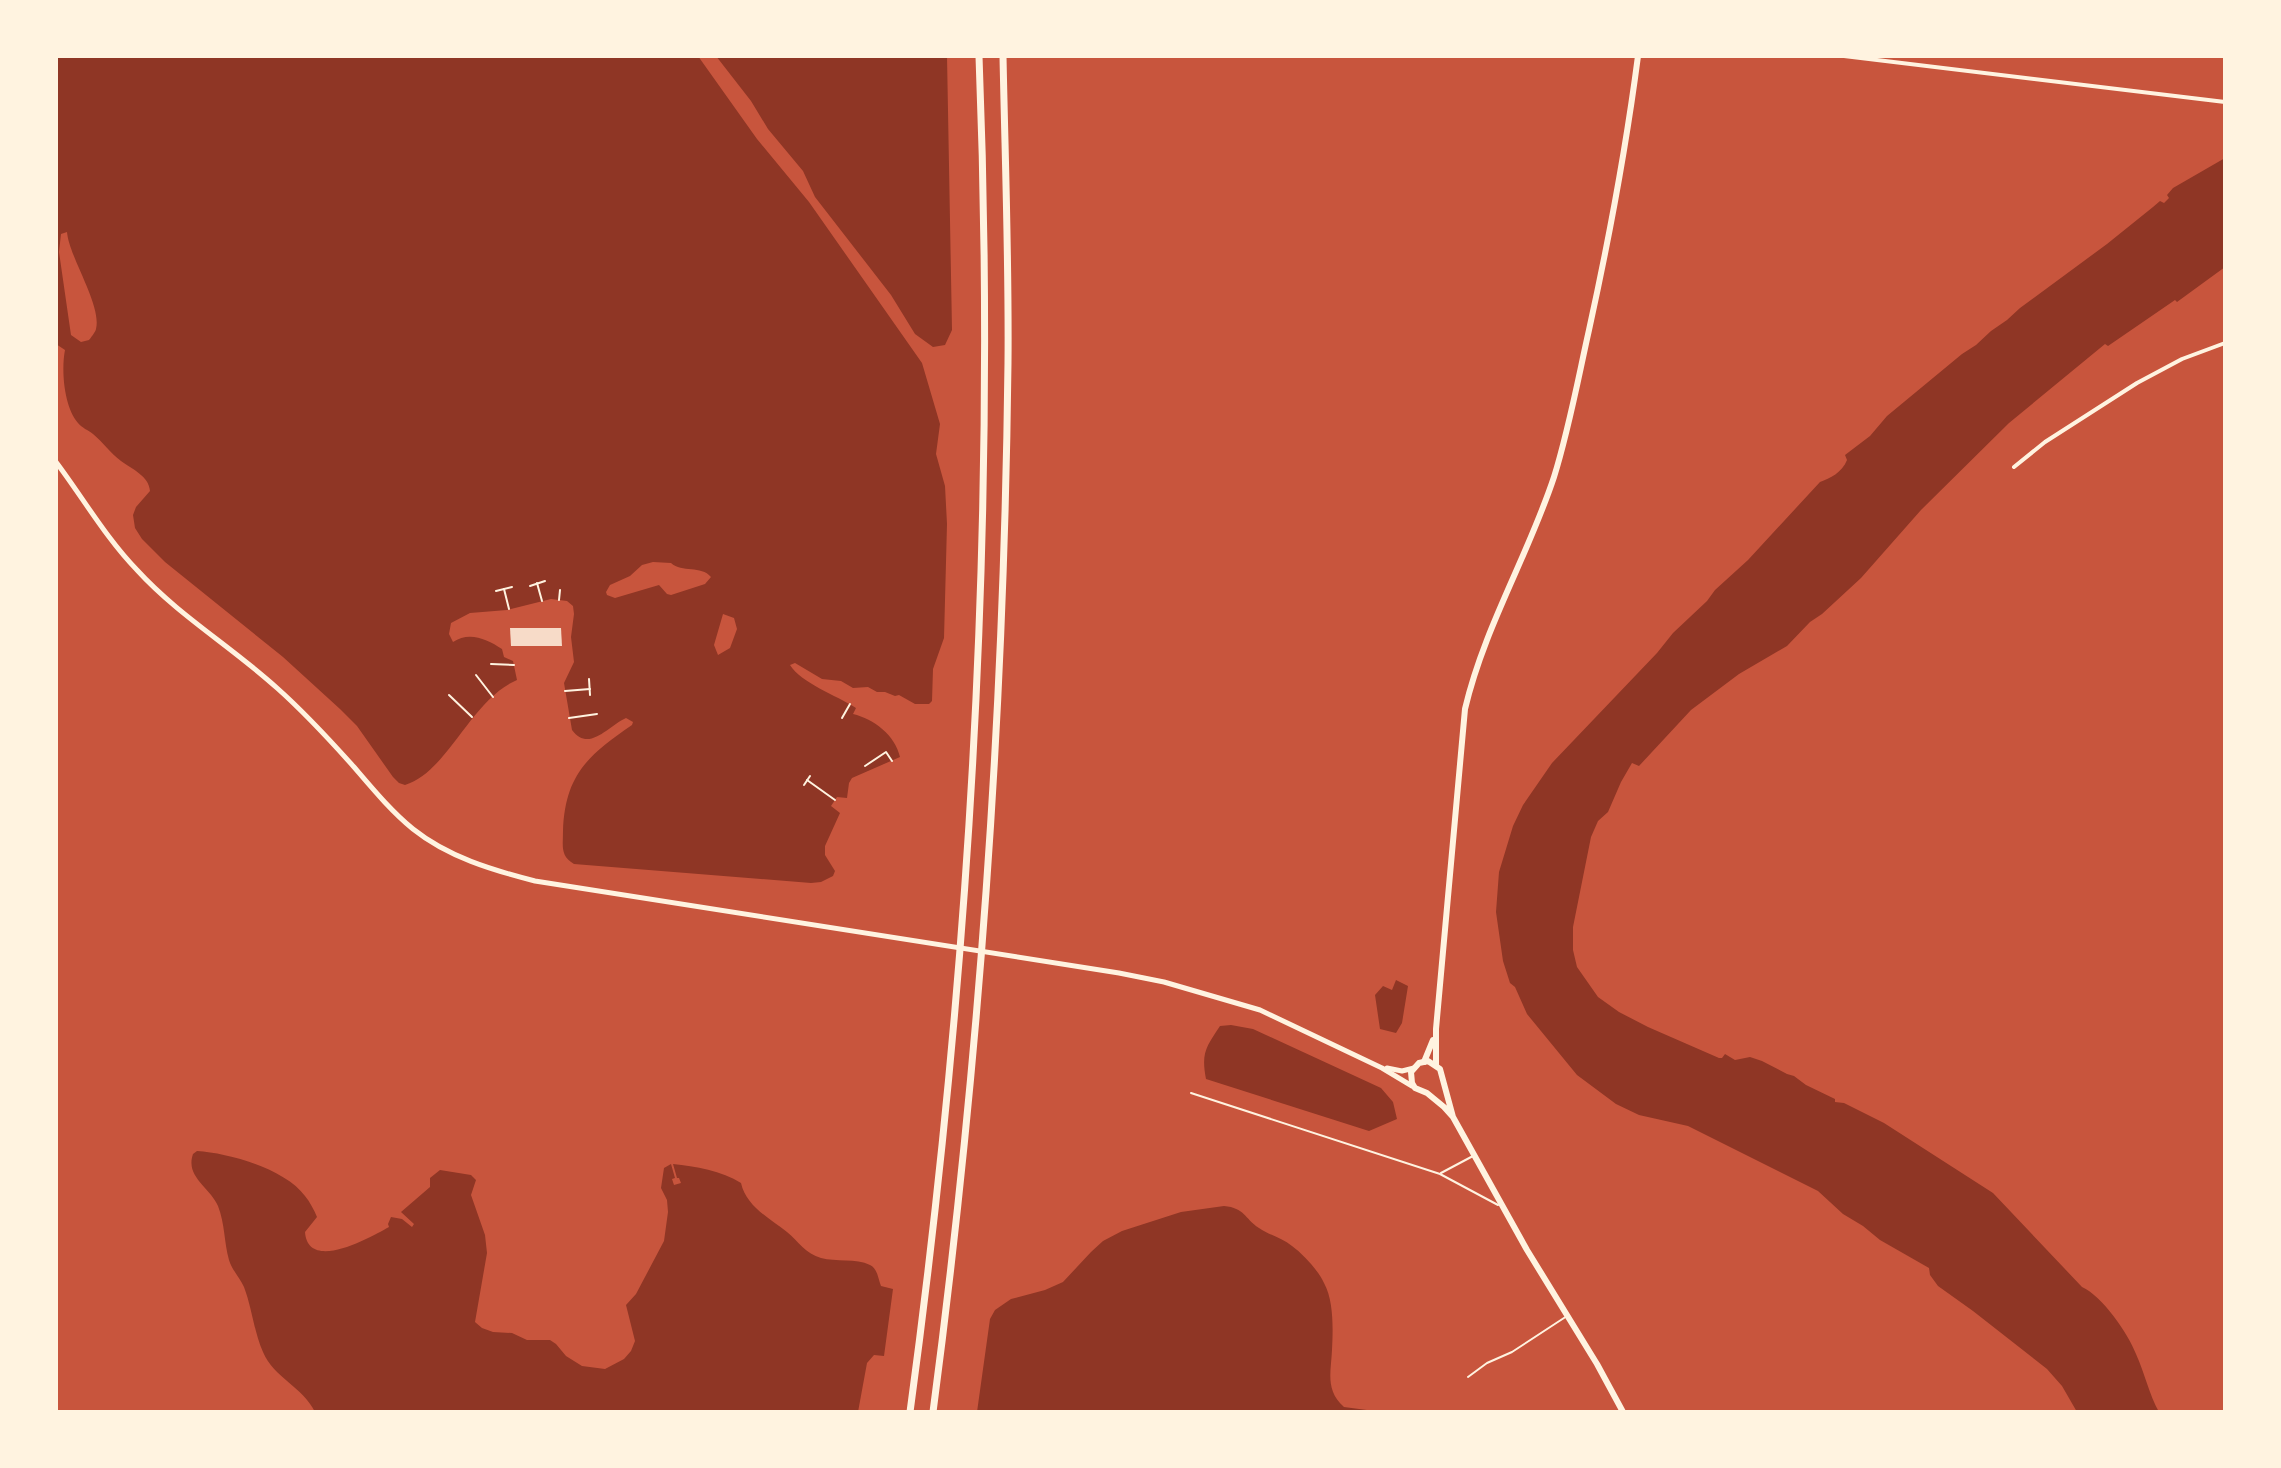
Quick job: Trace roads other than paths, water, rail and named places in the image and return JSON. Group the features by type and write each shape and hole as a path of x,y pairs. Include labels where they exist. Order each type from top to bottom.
{"highway":[{"path":"910,1412 947,1098 975,734 985,391 979,56"},
{"path":"933,1412 964,1146 994,796 1008,360 1003,56"}],"main road":[{"path":"1436,1065 1436,1029 1465,709 1492,626 1542,512 1568,425 1605,255 1638,56"},
{"path":"1436,1029 1424,1062 1414,1068 1411,1078 1415,1088 1427,1093 1453,1117"},
{"path":"1424,1062 1440,1069 1453,1117 1473,1156 1623,1412"},
{"path":"1427,1093 1435,1090 1442,1079"}],"street":[{"path":"1844,56 2225,102"},
{"path":"2014,467 2045,442 2137,383 2182,359 2225,343"},
{"path":"56,462 136,569 276,687 412,828 438,846 465,859 535,881 1119,973 1216,996 1284,1021 1382,1068 1415,1088"},
{"path":"1382,1068 1402,1071 1414,1068"}],"lane":[{"path":"1191,1093 1440,1174 1503,1207"},
{"path":"1440,1174 1473,1156"},
{"path":"1468,1377 1568,1316"}]}
